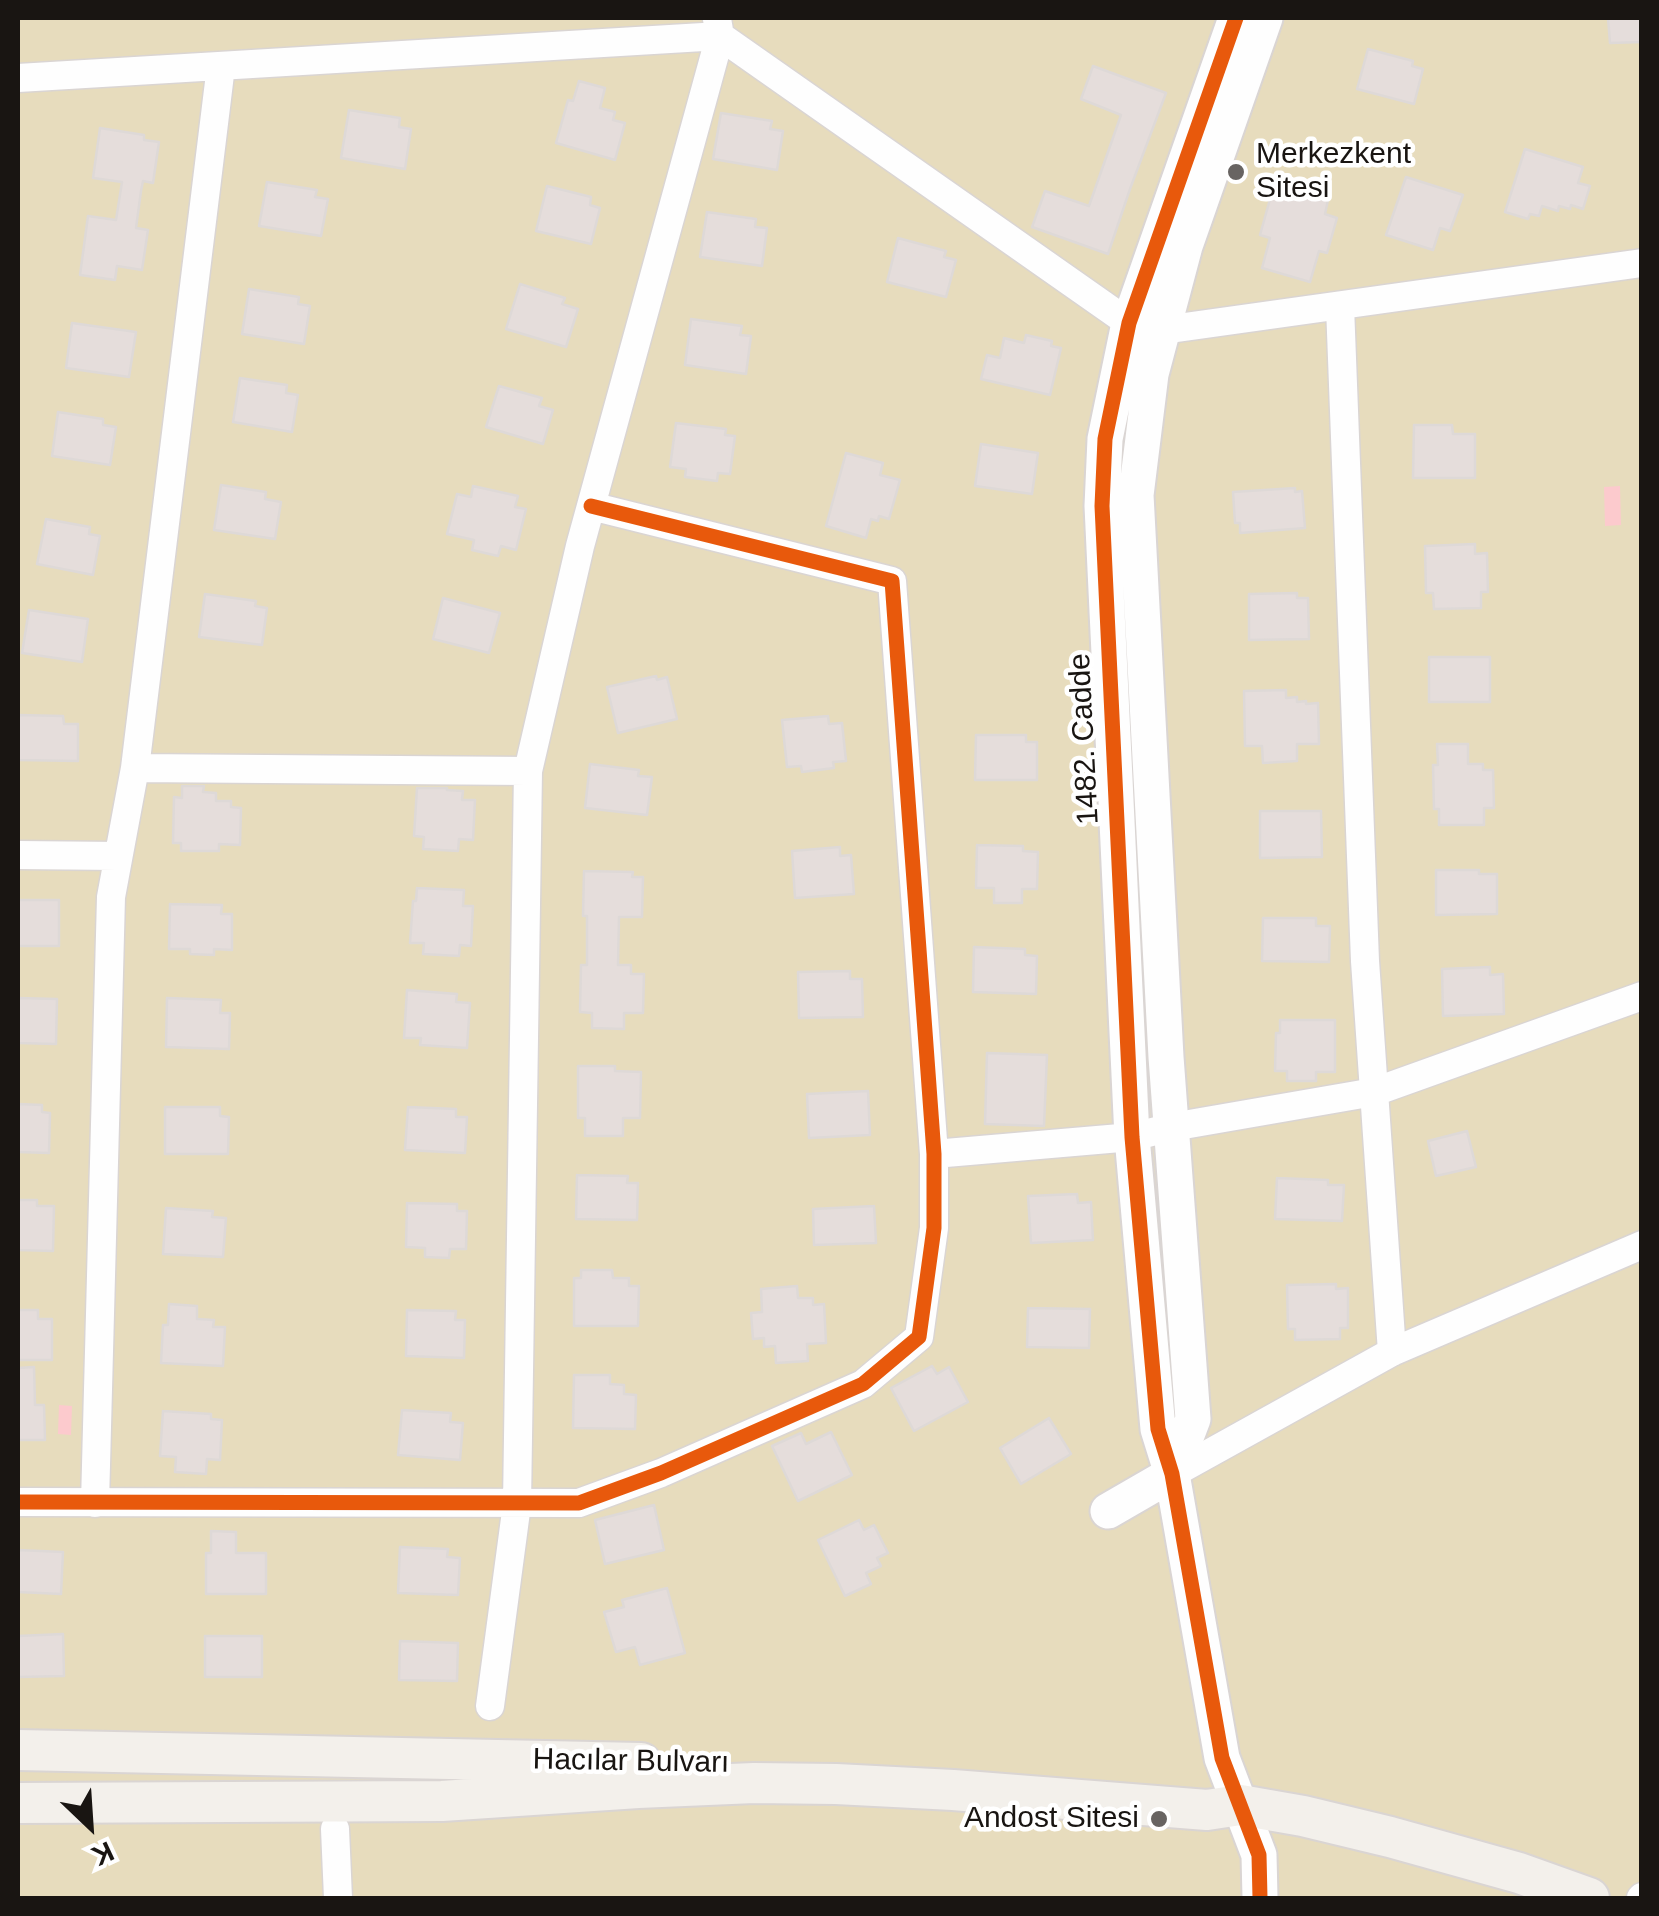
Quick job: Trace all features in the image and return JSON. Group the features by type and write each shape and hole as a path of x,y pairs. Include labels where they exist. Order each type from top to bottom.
{"main road":[{"name":"Hacılar Bulvarı","path":"18,1750 917,1766 1148,1782 1208,1790 1240,1806"},
{"name":"Hacılar Bulvarı","path":"18,1803 442,1801 754,1783 901,1786 1196,1810 1240,1806 1390,1837 1519,1873 1589,1898"}],"street":[{"name":"1482. Cadde","path":"1172,1474 1158,1428 1132,1137 1102,506 1104,439 1146,327 1236,18"},
{"name":"1482. Cadde","path":"1172,1474 1193,1419 1166,1057 1136,495 1151,374 1146,327 1185,246 1265,18"},
{"path":"490,1706 518,1504 528,771 591,506 718,26"},
{"path":"18,78 222,66 718,26 1146,327 1340,306 1642,263"},
{"path":"95,1503 111,898 134,768 222,66"},
{"path":"1340,306 1364,962 1392,1352"},
{"path":"18,1502 578,1503 662,1473 863,1384 919,1337 934,1228 934,1154 892,581 591,506"},
{"path":"134,768 528,771"},
{"path":"18,854 118,856"},
{"path":"934,1154 1132,1137 1374,1092 1642,996"},
{"path":"1108,1511 1392,1352 1642,1246"},
{"path":"1172,1474 1222,1758 1259,1855 1260,1898"},
{"path":"335,1829 338,1898"}],"shaded area":[{"path":"18,18 1641,18 1641,1898 18,1898"},
{"path":"1620,486 1621,525 1605,526 1604,487"},
{"path":"59,1405 72,1406 71,1435 58,1434"}],"building":[{"path":"1608,18 1642,18 1642,42 1610,43"},
{"path":"1368,49 1413,61 1412,66 1423,69 1414,104 1357,89"},
{"path":"1093,66 1166,93 1108,254 1032,227 1045,191 1089,206 1121,115 1081,99"},
{"path":"579,81 605,88 600,108 615,112 613,120 625,123 615,160 556,143 568,100 573,101"},
{"path":"349,110 400,118 399,127 411,129 405,169 341,158"},
{"path":"721,113 772,121 770,129 783,131 777,170 713,159"},
{"path":"100,128 144,135 144,140 159,142 153,183 143,181 136,228 148,230 142,270 117,266 115,280 80,275 88,216 116,220 122,182 93,178"},
{"path":"1525,149 1583,167 1578,183 1590,186 1583,209 1571,205 1570,209 1559,206 1558,211 1542,206 1539,216 1530,214 1528,219 1505,212"},
{"path":"1406,177 1463,195 1450,231 1440,228 1433,250 1386,235"},
{"path":"267,182 317,190 315,197 328,199 321,236 259,226"},
{"path":"547,186 591,197 590,205 600,208 591,244 536,231"},
{"path":"1285,188 1328,200 1325,214 1337,218 1327,253 1319,251 1310,282 1262,268 1270,238 1260,235 1272,192 1283,194"},
{"path":"707,212 756,219 755,227 767,228 762,266 700,257"},
{"path":"898,238 946,251 944,257 956,260 946,297 887,282"},
{"path":"520,284 565,298 562,304 578,309 566,347 506,329"},
{"path":"249,289 299,297 298,304 310,306 304,344 242,334"},
{"path":"691,319 742,326 740,335 751,336 746,374 685,365"},
{"path":"72,323 136,332 129,377 66,368"},
{"path":"1026,335 1052,341 1051,346 1061,348 1050,395 981,379 987,355 1000,358 1004,338 1024,343"},
{"path":"240,378 287,385 286,393 298,395 292,432 233,422"},
{"path":"499,386 542,398 539,406 553,410 543,444 486,427"},
{"path":"58,412 103,419 103,425 116,427 110,465 52,456"},
{"path":"676,423 726,429 725,435 735,436 730,474 718,473 717,481 685,477 686,469 670,467"},
{"path":"1414,425 1452,425 1453,434 1475,434 1475,478 1413,478"},
{"path":"981,444 1038,453 1032,494 975,486"},
{"path":"846,453 883,463 880,475 900,480 889,519 871,519 866,538 826,526"},
{"path":"221,485 266,492 265,499 281,502 275,539 214,530"},
{"path":"473,486 518,496 515,507 526,509 516,550 501,546 498,556 472,550 474,540 447,534 457,494 471,497"},
{"path":"1295,488 1295,492 1302,491 1305,528 1240,533 1240,523 1235,523 1233,492"},
{"path":"46,519 90,527 89,534 100,536 93,575 37,564"},
{"path":"1475,544 1475,554 1487,553 1488,592 1481,592 1481,608 1434,609 1433,593 1426,593 1425,546"},
{"path":"1297,593 1297,598 1308,598 1309,639 1249,640 1249,594"},
{"path":"205,594 256,601 255,606 267,608 262,645 199,637"},
{"path":"443,598 500,613 489,653 433,639"},
{"path":"29,610 88,619 82,662 22,653"},
{"path":"1429,657 1490,657 1490,702 1429,702"},
{"path":"656,676 657,680 667,677 677,719 618,733 607,687"},
{"path":"1286,690 1286,698 1318,703 1319,744 1297,744 1297,761 1263,763 1262,746 1245,746 1244,691"},
{"path":"18,715 63,716 64,724 78,724 78,761 18,760"},
{"path":"828,716 829,724 842,723 846,761 833,762 834,768 802,772 801,766 787,767 782,720"},
{"path":"976,735 1026,735 1026,742 1037,742 1037,780 975,780"},
{"path":"1437,744 1468,744 1468,764 1483,764 1483,770 1493,770 1494,808 1484,808 1484,825 1439,825 1439,809 1434,809 1433,765 1438,765"},
{"path":"590,764 639,770 638,776 652,777 647,815 585,808"},
{"path":"182,786 204,786 203,792 216,793 216,801 231,801 231,807 241,808 240,845 219,844 219,851 181,851 181,843 173,843 174,797 182,798"},
{"path":"417,788 463,791 462,800 475,800 473,840 459,839 458,851 423,849 424,837 414,836"},
{"path":"1260,811 1321,811 1322,857 1260,858"},
{"path":"977,845 1023,846 1023,851 1038,852 1037,889 1022,889 1022,903 994,903 994,888 976,888"},
{"path":"840,847 840,856 851,855 854,894 795,898 792,851"},
{"path":"1436,870 1497,874 1497,914 1436,915"},
{"path":"584,871 633,872 632,877 643,877 642,917 619,917 618,965 631,965 631,974 644,974 643,1013 624,1013 624,1029 592,1028 592,1013 580,1012 581,965 587,965"},
{"path":"417,888 464,890 463,906 473,906 471,946 460,945 459,956 423,954 424,943 410,943"},
{"path":"18,900 59,900 59,946 18,946"},
{"path":"170,904 222,905 221,914 232,914 232,950 214,949 214,955 169,949"},
{"path":"1263,918 1316,918 1316,926 1330,926 1329,962 1262,961"},
{"path":"974,947 1025,949 1025,955 1037,956 1036,994 973,992"},
{"path":"1490,967 1490,975 1503,974 1504,1014 1443,1016 1442,969"},
{"path":"850,971 850,979 862,979 863,1017 799,1018 798,972"},
{"path":"407,990 457,994 456,1002 470,1003 467,1048 420,1045 421,1038 404,1038"},
{"path":"18,998 57,999 56,1044 18,1043"},
{"path":"167,998 221,1000 220,1013 230,1013 229,1049 166,1047"},
{"path":"1280,1020 1335,1020 1335,1072 1316,1072 1316,1081 1287,1081 1287,1071 1275,1071"},
{"path":"987,1053 1047,1055 1044,1126 985,1124"},
{"path":"578,1066 615,1066 615,1071 641,1072 640,1118 623,1118 623,1136 585,1136 585,1118 578,1118"},
{"path":"868,1091 870,1135 809,1138 807,1094"},
{"path":"18,1104 42,1105 42,1112 50,1113 49,1153 18,1152"},
{"path":"165,1107 220,1107 220,1116 229,1117 228,1154 165,1154"},
{"path":"408,1107 456,1109 456,1117 467,1117 465,1153 405,1150"},
{"path":"1467,1131 1476,1167 1436,1176 1428,1141"},
{"path":"577,1175 628,1176 627,1183 638,1183 637,1220 576,1219"},
{"path":"1277,1178 1328,1180 1328,1185 1344,1185 1342,1221 1275,1219"},
{"path":"1077,1194 1078,1203 1091,1202 1093,1240 1031,1243 1028,1196"},
{"path":"18,1200 37,1200 37,1206 54,1206 53,1251 18,1250"},
{"path":"407,1203 457,1204 457,1211 467,1211 466,1249 450,1249 449,1258 425,1257 425,1248 406,1247"},
{"path":"874,1206 876,1243 814,1245 813,1209"},
{"path":"166,1208 213,1211 212,1217 226,1218 223,1257 163,1254"},
{"path":"581,1270 612,1270 613,1278 629,1278 629,1286 639,1286 638,1326 574,1326 574,1278 581,1278"},
{"path":"1336,1284 1336,1289 1348,1288 1348,1328 1340,1328 1340,1339 1295,1340 1295,1329 1288,1329 1287,1285"},
{"path":"797,1286 798,1298 813,1298 813,1305 824,1304 826,1343 807,1344 808,1361 776,1363 775,1346 764,1347 764,1338 753,1339 751,1313 762,1312 761,1289"},
{"path":"169,1304 197,1306 197,1319 214,1320 213,1327 225,1327 223,1366 161,1363 163,1325 168,1325"},
{"path":"1028,1308 1090,1309 1089,1348 1027,1347"},
{"path":"18,1310 38,1310 38,1319 52,1319 52,1360 18,1360"},
{"path":"407,1310 456,1311 455,1320 465,1320 464,1358 406,1356"},
{"path":"932,1366 937,1374 949,1367 968,1402 914,1431 891,1388"},
{"path":"34,1367 35,1405 44,1405 45,1440 18,1440 18,1368"},
{"path":"574,1375 610,1375 610,1384 624,1385 624,1394 636,1395 635,1429 573,1428"},
{"path":"402,1410 451,1413 450,1422 463,1423 460,1460 398,1455"},
{"path":"163,1411 211,1414 211,1419 222,1420 220,1460 207,1459 206,1474 175,1472 176,1457 160,1456"},
{"path":"1049,1418 1071,1454 1021,1484 1000,1448"},
{"path":"831,1432 852,1475 798,1501 772,1446 801,1433 806,1444"},
{"path":"654,1505 664,1550 605,1564 595,1520"},
{"path":"859,1520 864,1530 874,1525 888,1553 877,1558 881,1566 866,1573 871,1584 845,1596 818,1540"},
{"path":"211,1531 236,1532 236,1553 266,1553 266,1594 206,1594 206,1553 211,1553"},
{"path":"400,1547 448,1549 447,1557 460,1558 458,1595 398,1593"},
{"path":"18,1550 63,1552 61,1594 18,1592"},
{"path":"667,1588 685,1653 640,1665 635,1647 616,1652 604,1612 624,1607 622,1600"},
{"path":"63,1634 64,1676 18,1677 18,1636"},
{"path":"205,1636 262,1636 262,1677 205,1677"},
{"path":"400,1641 458,1643 457,1681 399,1680"}],"cycle path":[{"path":"1236,18 1129,323 1105,439 1102,506 1132,1137 1158,1429 1172,1474 1222,1758 1259,1855 1260,1898"},
{"path":"18,1502 579,1503 661,1473 863,1384 919,1337 934,1228 934,1154 892,581 591,506"}],"place":[{"name":"Merkezkent Sitesi","path":"1236,172"},
{"name":"Andost Sitesi","path":"1159,1819"}]}
